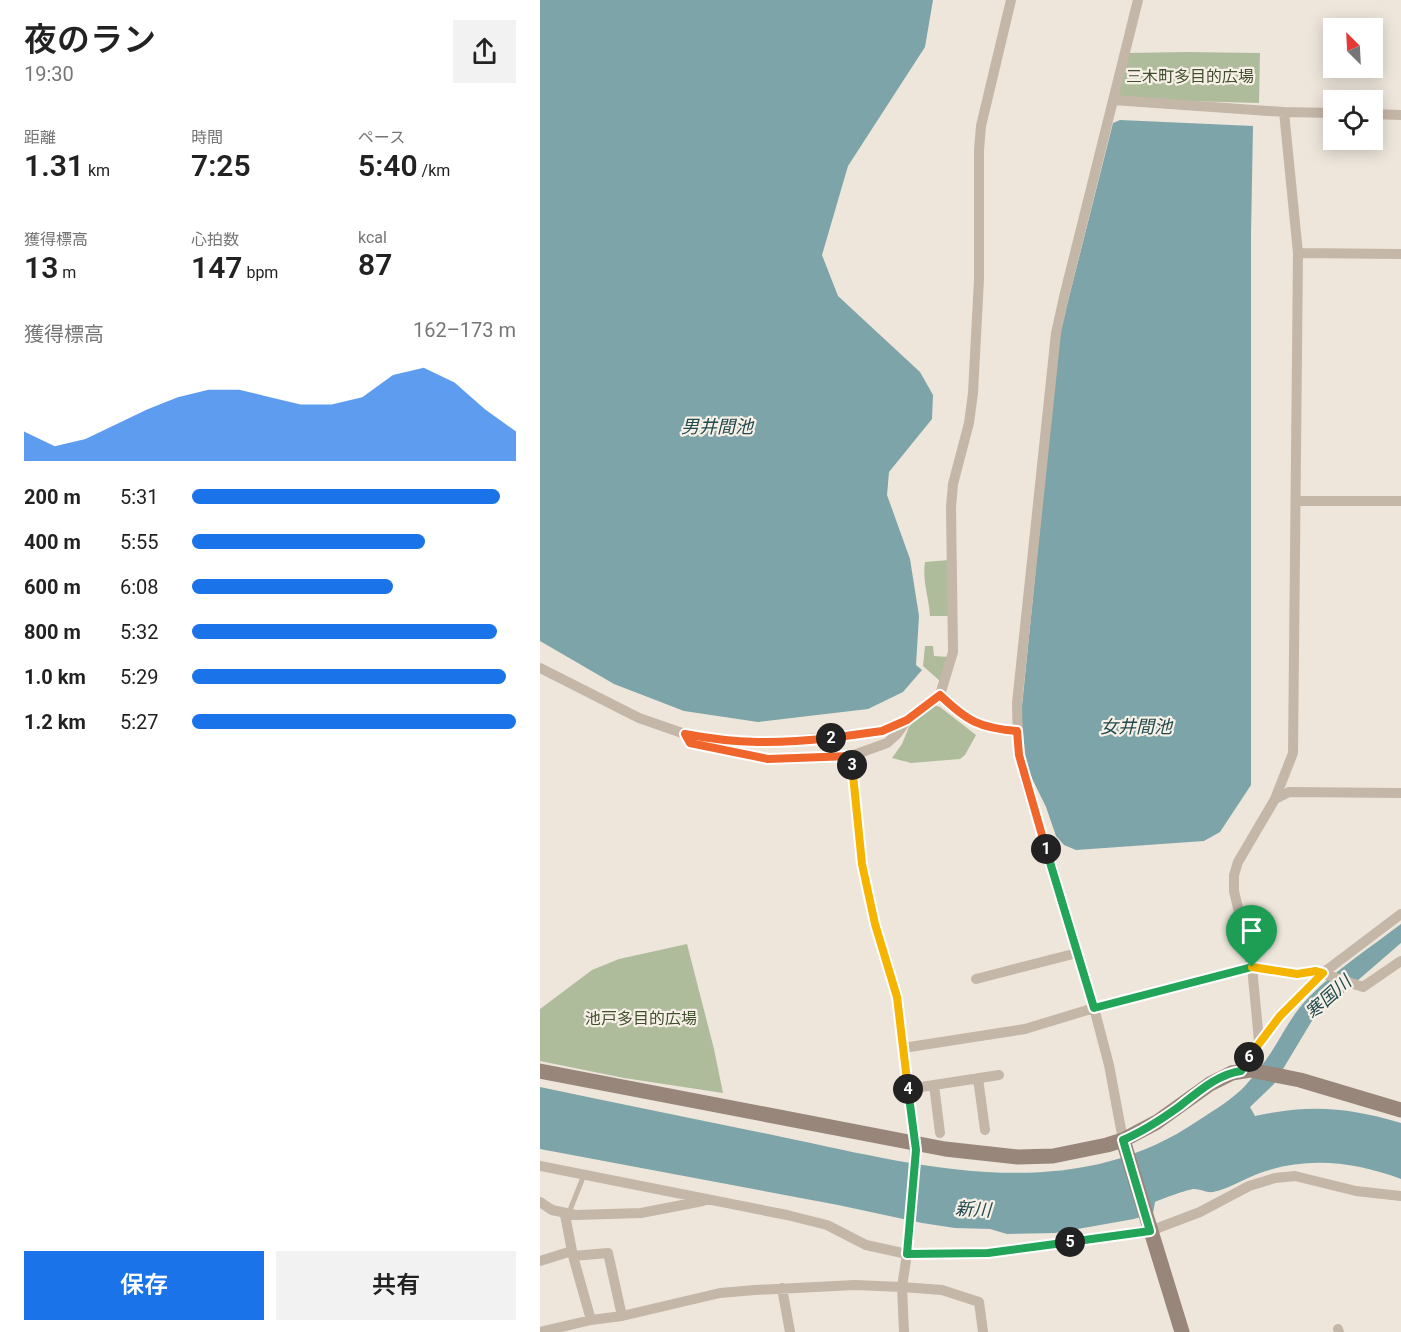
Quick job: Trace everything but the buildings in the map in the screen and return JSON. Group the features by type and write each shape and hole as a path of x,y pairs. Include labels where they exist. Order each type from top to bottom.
{"street":[{"path":"540,668 639,718 685,734 724,741 769,743 882,731 907,720 940,695 953,652 951,507 953,484 969,423 973,393 979,279 981,126 1011,0"},
{"path":"1138,0 1056,333 1018,691 1017,731 1019,755 1026,783 1109,1065 1124,1143 1182,1332"},
{"path":"1113,100 1323,113"},
{"path":"1259,1042 1252,967 1234,891 1233,875 1238,862 1275,799 1293,753 1298,253 1284,112"},
{"path":"1383,114 1401,115"},
{"path":"1298,253 1401,254"},
{"path":"1296,501 1401,501"},
{"path":"940,695 970,722 994,729 1017,731"},
{"path":"685,734 690,743 768,759 851,756 887,743 907,720"},
{"path":"851,756 862,864 875,924 897,997 916,1146 910,1234 902,1287 904,1332"},
{"path":"1275,799 1289,792 1401,793"},
{"path":"1246,1071 1259,1042 1280,1016 1326,974 1401,914"},
{"path":"976,979 1077,953"},
{"path":"903,1048 1025,1029 1094,1008 1252,967 1297,974 1316,971 1363,987 1401,961"},
{"path":"540,1071 916,1146 1018,1157 1053,1156 1124,1143 1210,1084 1232,1072 1246,1071 1281,1075 1401,1110"},
{"path":"908,1089 999,1075"},
{"path":"978,1078 985,1130"},
{"path":"934,1085 940,1132"},
{"path":"540,1166 827,1225 866,1245 907,1254 988,1253 1149,1227 1200,1212 1249,1186 1275,1178 1295,1176 1356,1191 1401,1196"},
{"path":"540,1202 552,1210 567,1215 640,1213 711,1200"},
{"path":"567,1215 572,1253 589,1324"},
{"path":"540,1261 572,1253 608,1252 622,1316"},
{"path":"540,1332 589,1324 720,1293 855,1285 942,1290 979,1302 983,1332"},
{"path":"782,1288 790,1332"}],"lane":[{"path":"567,1215 584,1174"}],"green space":[{"name":"三木町多目的広場","path":"1126,53 1260,53 1259,103 1115,99"},
{"path":"949,560 950,616 930,616 924,576 925,562"},
{"path":"925,646 933,646 934,656 949,657 940,681 923,666"},
{"path":"934,705 940,707 976,735 965,755 960,759 911,763 892,758 902,744 911,722"},
{"name":"池戸多目的広場","path":"687,944 723,1093 624,1078 540,1061 540,1009 592,970 619,959"}],"water":[{"name":"男井間池","path":"540,0 933,0 925,47 848,166 822,255 838,296 920,372 933,395 932,419 889,472 887,495 910,559 919,616 916,665 922,670 903,692 868,709 758,722 684,711 614,684 540,641"},
{"name":"女井間池","path":"1120,120 1253,126 1251,785 1220,832 1204,841 1076,850 1064,845 1056,836 1046,807 1024,762 1020,726 1059,337 1113,123"},
{"path":"1401,924 1401,943 1313,1019 1274,1084 1250,1107 1255,1116 1293,1110 1328,1109 1363,1113 1401,1123 1401,1179 1349,1165 1295,1164 1260,1173 1219,1191 1194,1189 1175,1194 1155,1202 1153,1213 1134,1219 1055,1233 1007,1234 990,1229 955,1228 922,1223 540,1149 540,1087 941,1168 995,1172 1047,1172 1099,1164 1150,1147 1199,1120 1235,1095 1262,1065 1304,1002 1343,967"}],"route":[{"path":"940,695 970,722 994,729 1017,731 1019,755 1026,783 1094,1008 1252,967 1297,974 1309,971 1323,973 1280,1016 1259,1042 1241,1071 1232,1072 1210,1084 1157,1122 1123,1140 1150,1231 988,1253 907,1254 916,1150 897,997 867,895 851,756 768,759 690,743 685,734 724,741 769,743 882,731 907,720 940,695"}],"water label":[{"name":"寒国川","path":"1328,997"},
{"name":"新川","path":"973,1209"}]}
